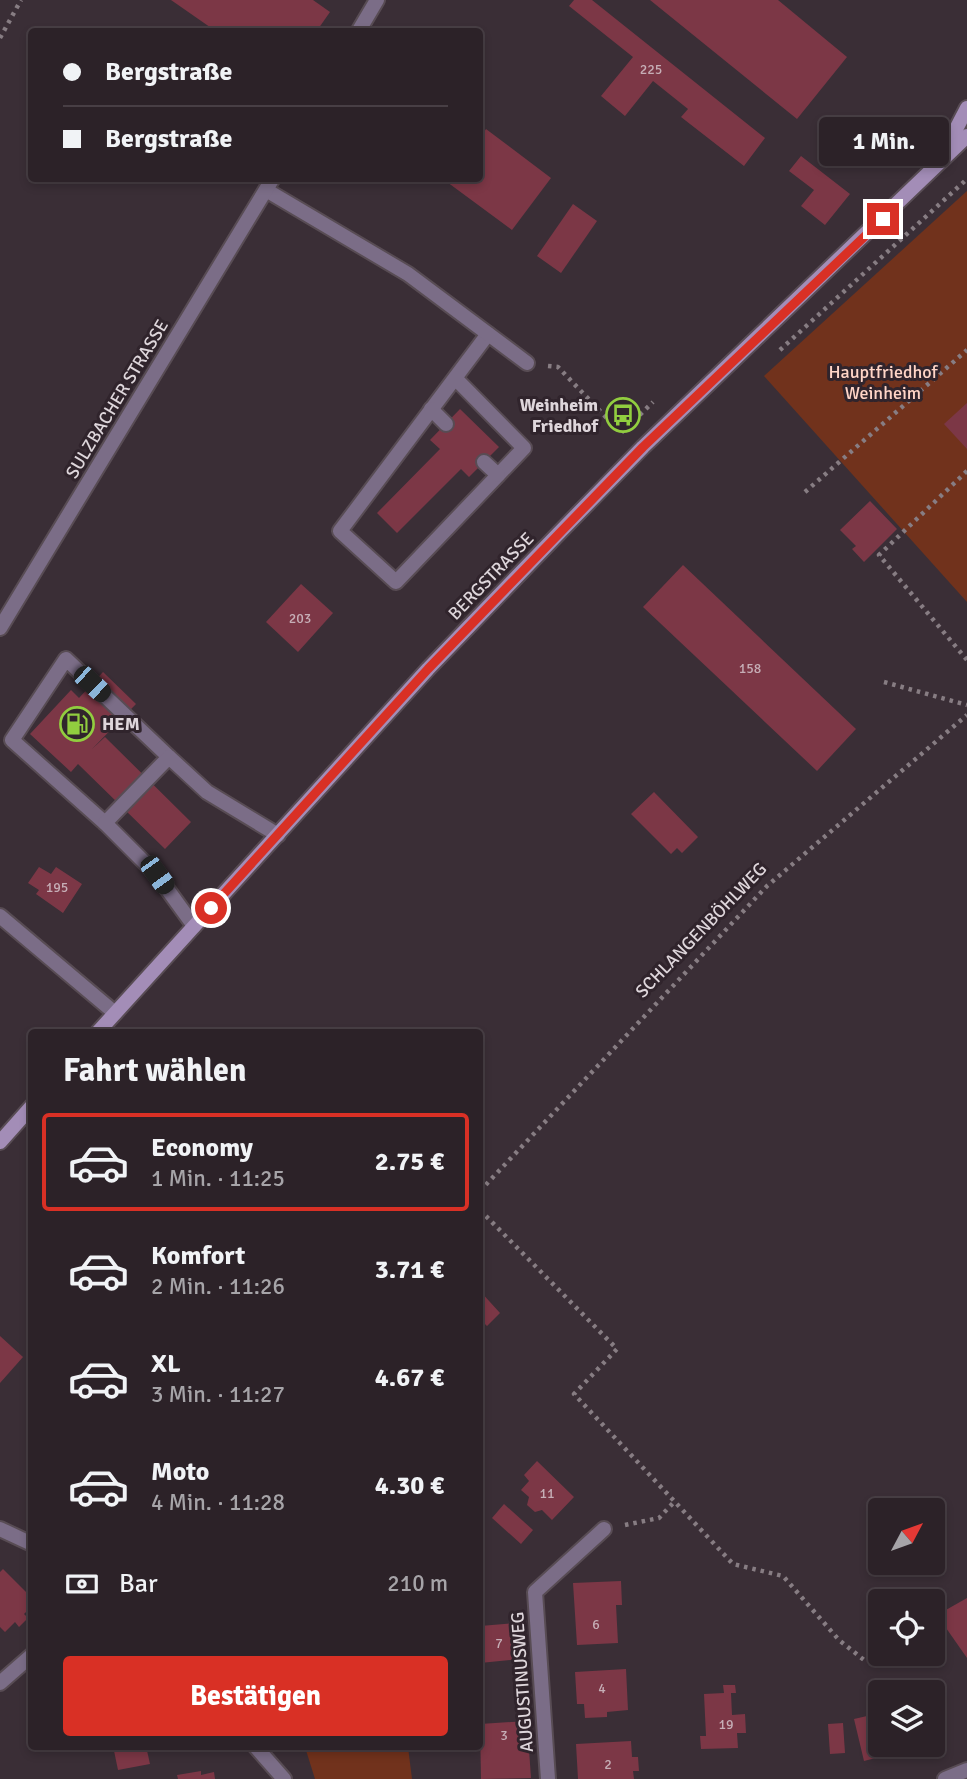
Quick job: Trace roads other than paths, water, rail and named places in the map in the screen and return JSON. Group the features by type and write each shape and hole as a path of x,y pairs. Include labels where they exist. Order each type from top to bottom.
{"main road":[{"name":"BERGSTRASSE","path":"936,168 967,108"},
{"name":"BERGSTRASSE","path":"100,1029 428,669 673,418 967,136"},
{"path":"0,1142 28,1110"}],"street":[{"path":"360,28 377,0"},
{"name":"SULZBACHER STRASSE","path":"0,628 270,184 408,274 527,363"},
{"path":"455,378 524,448 396,582 340,531 488,334"},
{"path":"431,409 446,424"},
{"path":"484,462 498,475"},
{"path":"194,926 157,875 105,823 12,740 66,659 207,792 278,835"},
{"path":"105,823 169,757"},
{"path":"0,916 115,1013"},
{"path":"0,1529 28,1542"},
{"name":"AUGUSTINUSWEG","path":"548,1779 535,1592 604,1530"},
{"path":"0,1683 28,1658"},
{"path":"259,1750 284,1779"},
{"path":"945,1779 967,1770"}],"place":[{"name":"Weinheim Friedhof","path":"623,415"},
{"name":"HEM","path":"77,724"}],"park label":[{"name":"Hauptfriedhof Weinheim","path":"883,382"}]}
